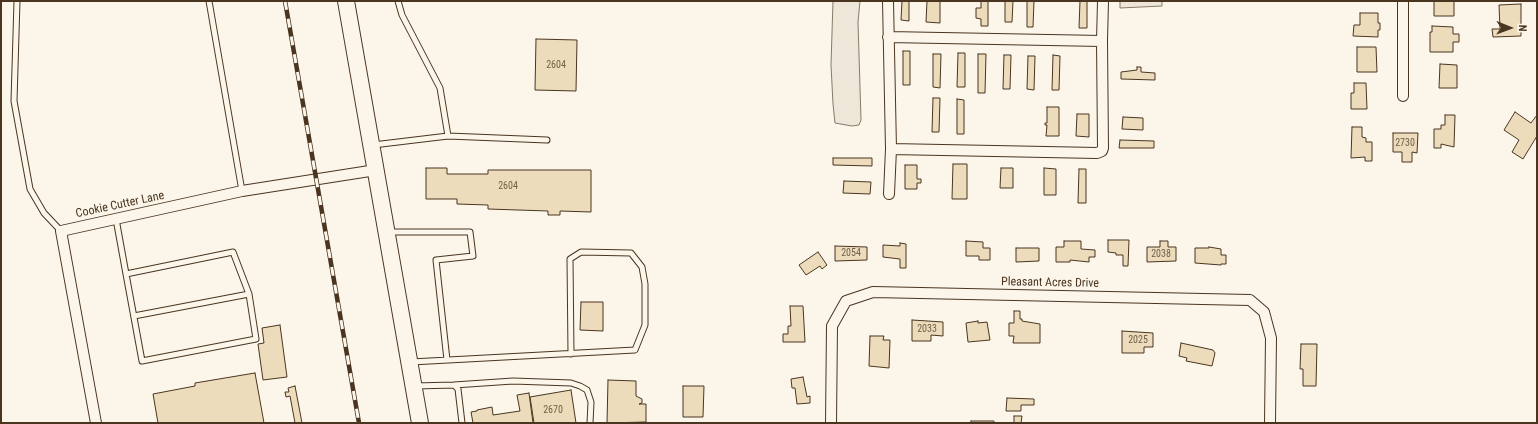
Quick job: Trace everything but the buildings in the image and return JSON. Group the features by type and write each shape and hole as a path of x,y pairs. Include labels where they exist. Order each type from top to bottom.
{"main road":[{"path":"346,1 420,423"}],"street":[{"path":"888,1 891,149 889,194"},
{"path":"891,149 1097,153 1102,151 1103,1"},
{"path":"1402,1 1403,96"},
{"path":"888,37 1102,41"},
{"name":"Cookie Cutter Lane","path":"61,231 242,192 376,170"},
{"path":"61,231 96,423"},
{"name":"Pleasant Acres Drive","path":"832,423 832,326 846,301 873,292 1250,300 1264,312 1272,338 1270,423"}],"lane":[{"path":"17,1 14,101 30,189 44,213 61,231"},
{"path":"209,1 242,192"},
{"path":"398,1 402,15 440,88 448,136"},
{"path":"372,145 448,136 547,140"},
{"path":"116,219 126,274 134,316 142,361 256,339 249,294 233,252 126,274"},
{"path":"387,232 470,232 472,256 436,260 447,360"},
{"path":"410,362 571,354 635,350 645,325 645,284 642,267 632,253 581,252 570,259 571,354"},
{"path":"134,316 249,294"},
{"path":"414,386 513,381 571,383 587,390 591,402 590,423"},
{"path":"454,385 458,389 462,423"}],"shaded area":[{"path":"833,1 860,1 858,22 861,120 859,125 852,126 835,123 831,65"},
{"path":"1120,1 1162,1 1162,6 1120,8"}],"railway":[{"path":"285,1 359,423"}]}
